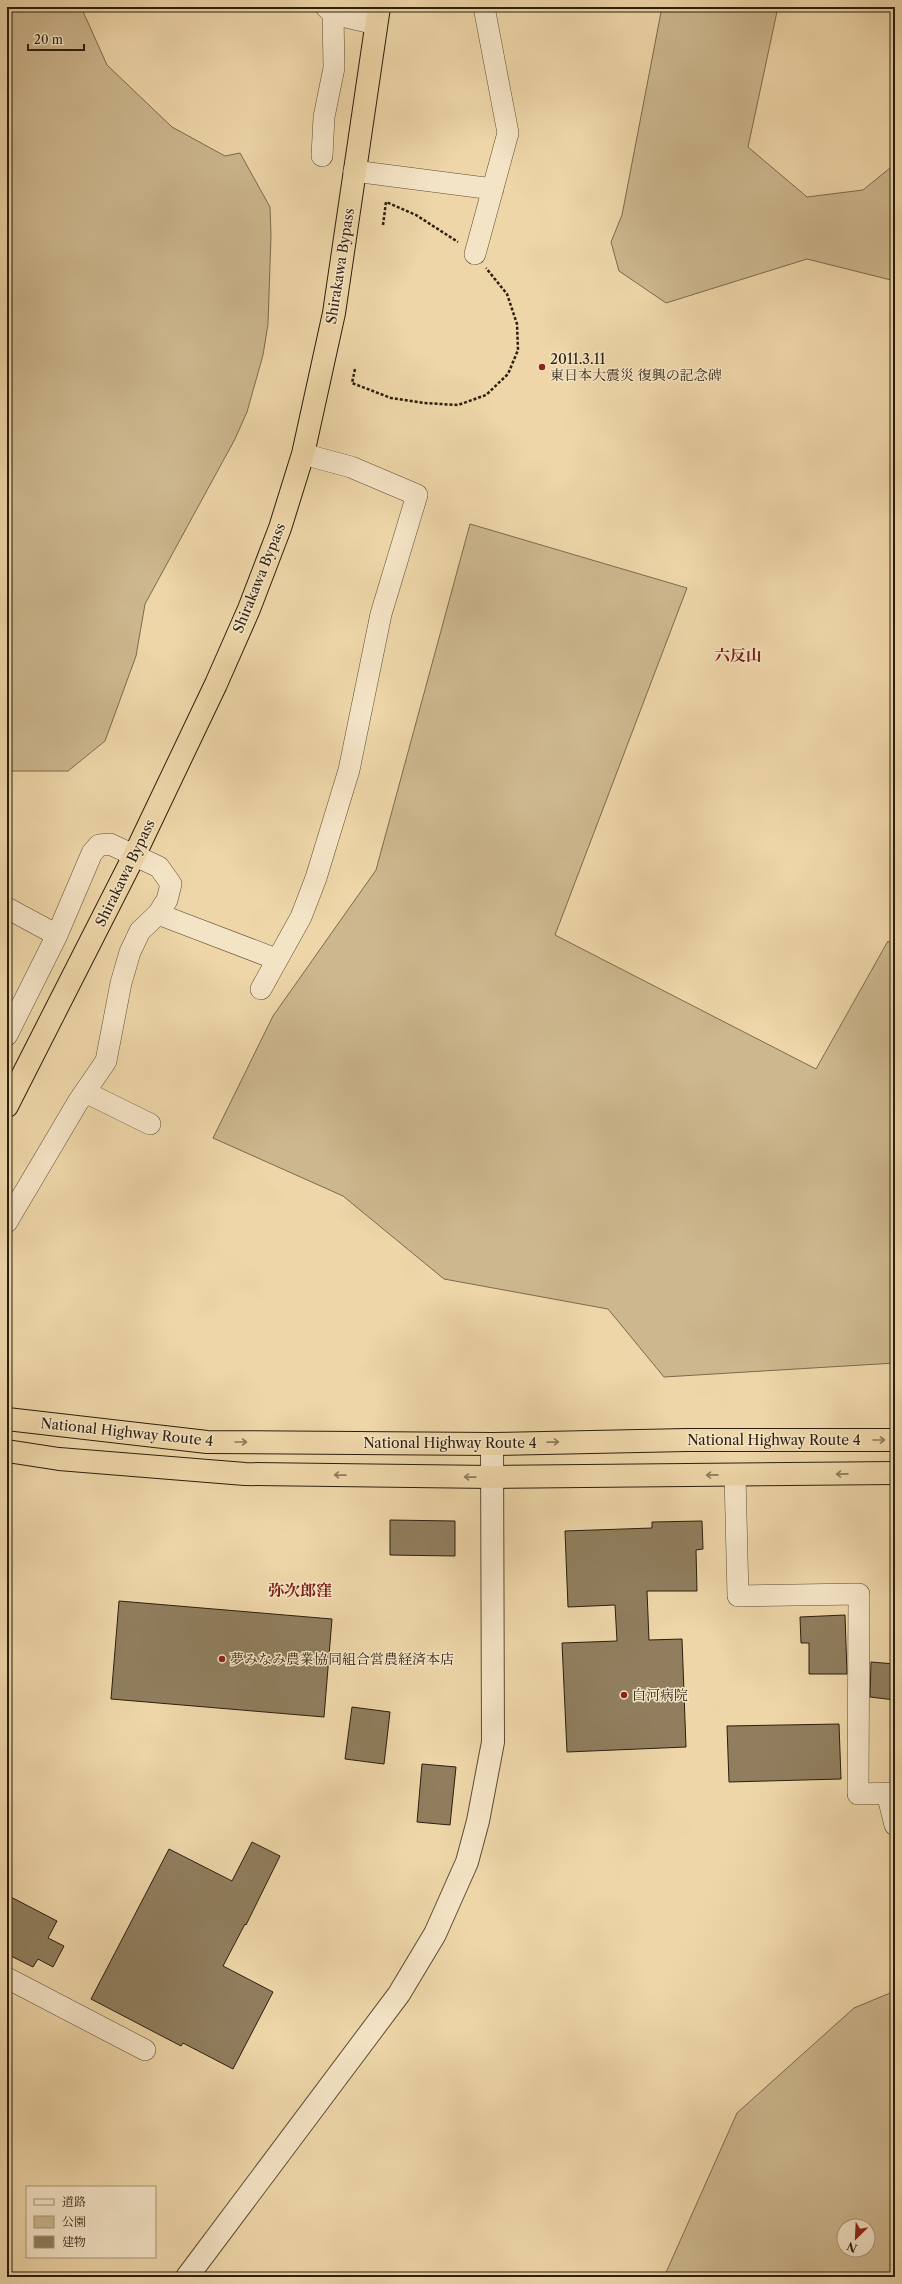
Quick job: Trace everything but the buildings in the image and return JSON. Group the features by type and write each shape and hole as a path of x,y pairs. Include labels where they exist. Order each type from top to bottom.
{"highway":[{"name":"Shirakawa Bypass","path":"7,1106 135,854 216,684 249,609 280,528 303,454 334,313 377,15"},
{"name":"National Highway Route 4","path":"7,1419 207,1442 492,1444 687,1440 895,1440"},
{"path":"7,1451 59,1458 245,1474 492,1477 895,1473"}],"street":[{"path":"475,254 508,133 484,7"},
{"path":"322,156 324,117 334,68 330,10 377,15"},
{"path":"354,171 493,189"},
{"path":"261,989 276,959 301,917 316,878 349,770 381,614 417,495 351,467 303,454"},
{"path":"7,1035 57,936 92,853 99,845 110,844 135,854 159,867 171,884 167,900 158,914 140,931 130,952 121,983 106,1061 85,1092 7,1222"},
{"path":"7,908 57,936"},
{"path":"158,914 276,959"},
{"path":"85,1092 150,1124"},
{"path":"187,2277 399,1994 435,1934 467,1862 478,1821 493,1742 492,1444"},
{"path":"735,1475 738,1596 859,1594 858,1794 891,1793 895,1826"},
{"path":"7,1978 145,2050"}],"path":[{"path":"355,369 352,383 391,398 424,404 458,406 486,395 508,374 518,350 517,324 507,294 475,254 422,218 386,202 383,225"}],"green space":[{"path":"7,7 81,7 107,65 172,127 225,156 240,153 270,207 271,235 268,324 263,355 247,412 235,439 145,604 136,656 105,741 68,771 7,771"},
{"path":"662,7 778,7 748,147 807,197 863,190 895,164 895,281 807,259 666,303 619,271 611,242 622,215"},
{"path":"470,524 687,588 555,935 816,1069 888,941 895,949 895,1363 664,1377 608,1309 444,1279 343,1196 213,1138 273,1016 376,870"},
{"path":"895,1991 895,2277 664,2277 737,2113 854,2008"}],"place":[{"name":"2011.3.11 東日本大震災 復興の記念碑","path":"542,367"},
{"name":"夢みなみ農業協同組合営農経済本店","path":"222,1659"},
{"name":"白河病院","path":"624,1695"}],"district":[{"name":"六反山","path":"738,655"},
{"name":"弥次郎窪","path":"300,1590"}]}
